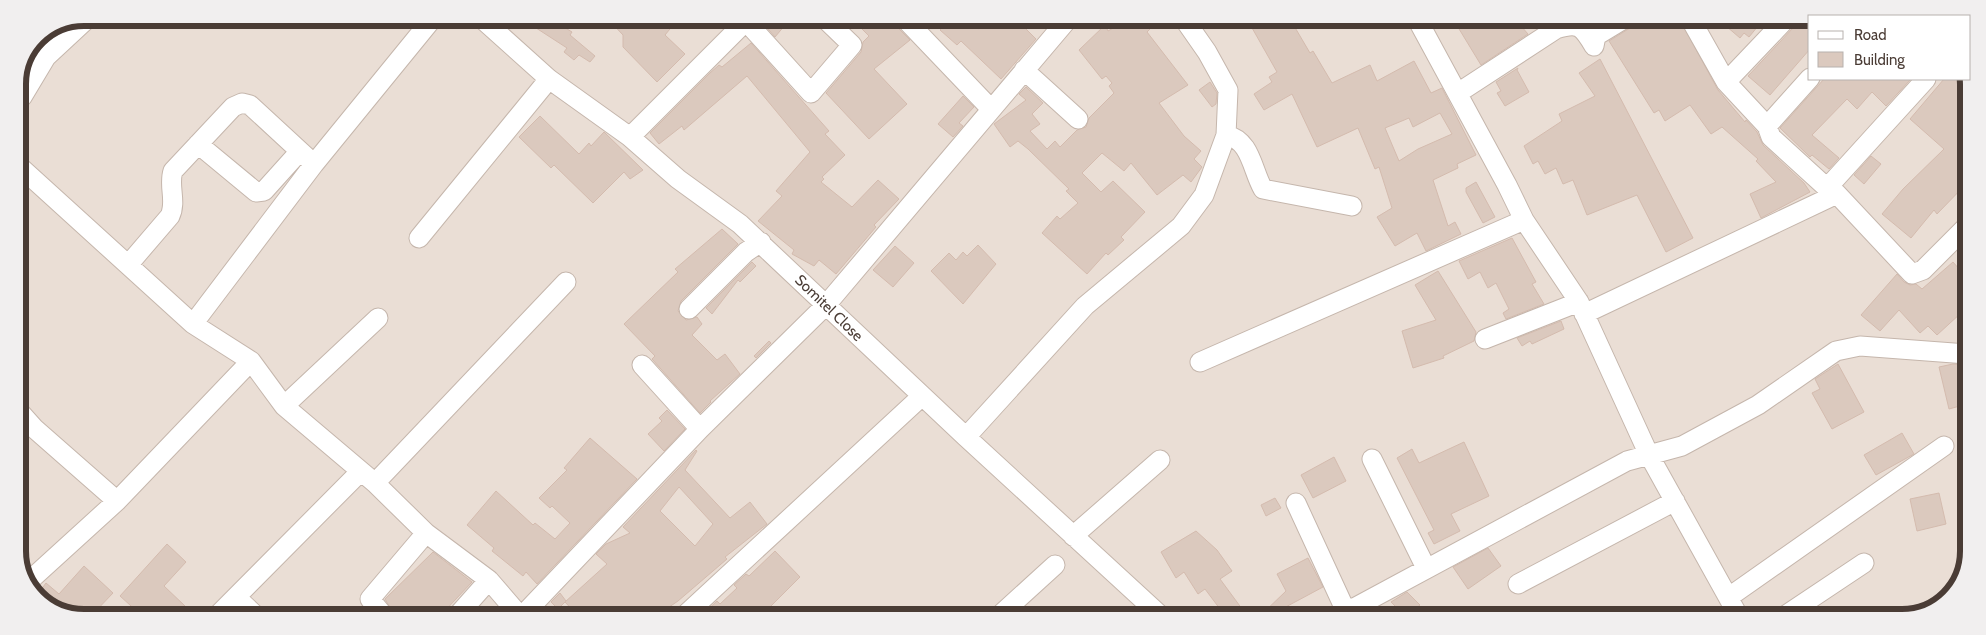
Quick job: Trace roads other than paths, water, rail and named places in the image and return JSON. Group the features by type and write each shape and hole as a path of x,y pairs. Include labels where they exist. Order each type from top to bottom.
{"street":[{"path":"26,91 46,57 79,26"},
{"path":"193,324 314,164 426,26"},
{"name":"Somitel Close","path":"490,26 548,78 630,136 678,179 740,224 761,242 966,438 1154,609"},
{"path":"630,136 739,26"},
{"path":"752,26 811,93 852,45 832,26"},
{"path":"913,26 991,109"},
{"path":"525,609 700,429 826,305 1062,26"},
{"path":"966,438 1085,306 1181,226 1204,195 1226,135 1228,90 1207,52 1189,26"},
{"path":"1422,26 1508,185 1524,220 1581,308 1649,455 1735,609"},
{"path":"1458,93 1556,29 1566,26"},
{"path":"1576,26 1584,30 1594,46 1596,36 1614,26"},
{"path":"1694,26 1726,82 1767,126 1770,137 1832,191 1912,274 1923,270 1960,233"},
{"path":"1726,82 1779,26"},
{"path":"1024,70 1078,119"},
{"path":"418,238 548,78"},
{"path":"1767,126 1808,80"},
{"path":"1486,339 1581,308 1832,191 1925,80"},
{"path":"128,265 170,216 173,209 170,179 174,171 233,108 242,104 250,105 314,164"},
{"path":"1226,135 1236,137 1247,150 1262,189 1352,206"},
{"path":"198,144 256,192 264,191 300,151"},
{"path":"26,172 193,324 251,361 284,406 367,478 426,533 489,580 514,609"},
{"path":"1200,362 1524,220"},
{"path":"689,310 746,252 761,242"},
{"path":"224,609 367,478 566,282"},
{"path":"284,406 378,318"},
{"path":"1296,503 1343,605 1348,608 1354,608 1627,461 1682,446 1758,405 1836,352 1860,346 1960,353"},
{"path":"33,578 117,501 251,361"},
{"path":"642,365 700,429"},
{"path":"692,609 922,396"},
{"path":"26,419 35,430 117,501"},
{"path":"1729,597 1944,446"},
{"path":"1073,536 1160,460"},
{"path":"1372,460 1426,568"},
{"path":"1518,584 1676,501"},
{"path":"379,609 370,598 426,533"},
{"path":"1795,609 1864,563"},
{"path":"1006,609 1055,565"},
{"path":"463,609 489,580"},
{"path":"236,597 249,609"}]}
